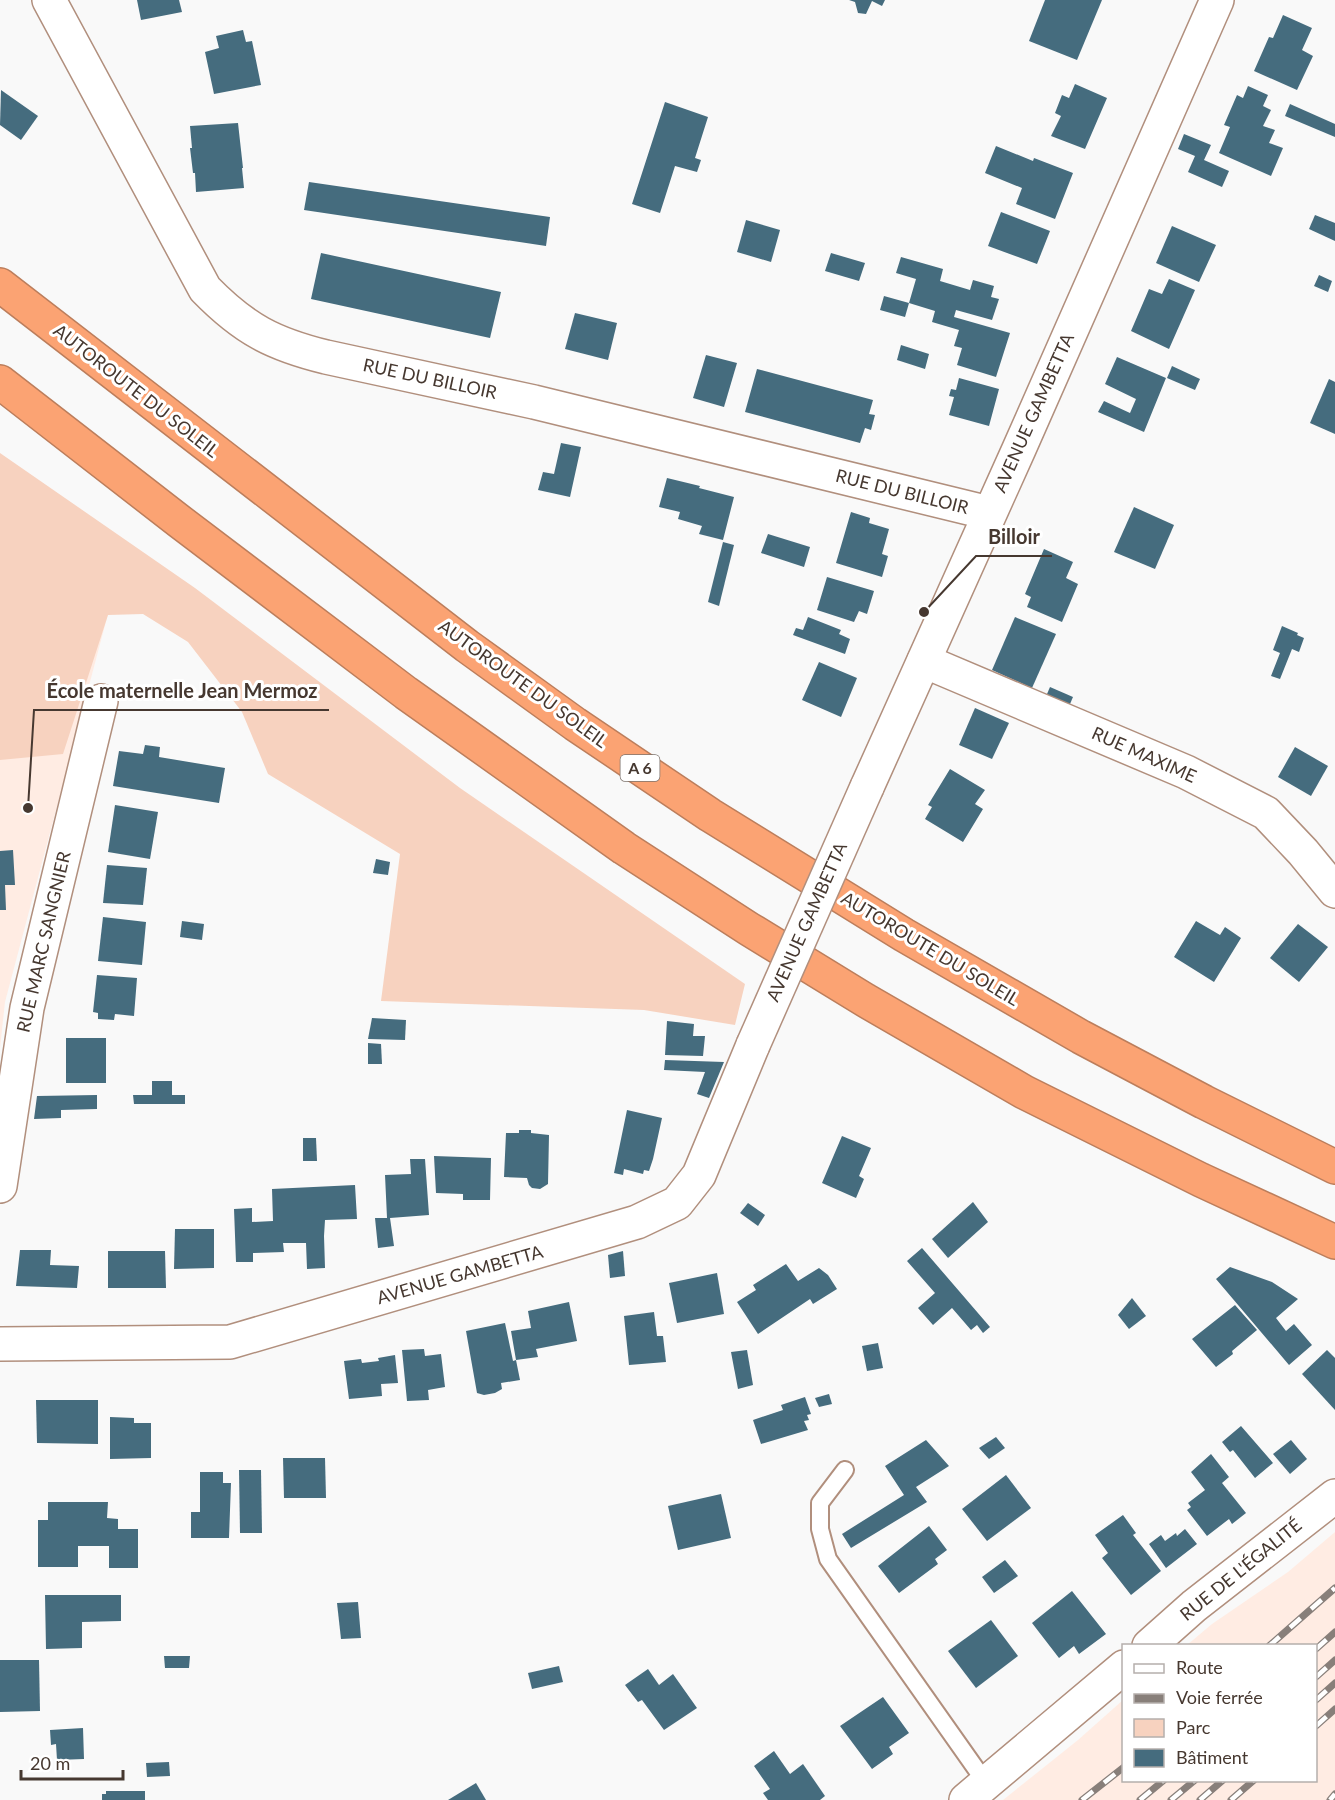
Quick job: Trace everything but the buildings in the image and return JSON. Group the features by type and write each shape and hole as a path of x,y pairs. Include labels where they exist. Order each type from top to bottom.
{"highway":[{"name":"AUTOROUTE DU SOLEIL","path":"0,285 467,646 575,724 710,815 904,935 1081,1037 1204,1102 1335,1167"},
{"path":"0,382 406,693 624,848 739,923 865,1000 1024,1092 1201,1180 1335,1242"}],"street":[{"name":"RUE DU BILLOIR","path":"50,0 206,289 225,310 271,339 295,349 326,357 534,402 989,513"},
{"name":"AVENUE GAMBETTA","path":"0,1344 230,1342 637,1222 677,1203 699,1175 753,1044 1217,0"},
{"name":"RUE MAXIME","path":"924,661 1186,772 1266,813 1303,852 1335,891"},
{"name":"RUE MARC SANGNIER","path":"0,1186 27,1008 100,701"},
{"name":"RUE DE L'ÉGALITÉ","path":"1151,1644 1194,1606 1335,1496"},
{"path":"976,1792 1122,1669"}],"lane":[{"path":"845,1470 820,1503 820,1529 828,1558 976,1792"}],"shaded area":[{"path":"0,518 108,614 5,1002 0,1048"},
{"path":"1335,1532 1335,1800 1003,1800 1078,1740 1122,1701 1122,1782 1317,1782 1317,1644 1188,1644 1212,1624 1288,1572"}],"green space":[{"path":"0,453 195,588 460,788 745,984 735,1025 644,1010 381,1001 400,854 268,774 242,712 188,642 143,614 108,615 63,754 0,760"}],"railway":[{"path":"1271,1644 1335,1588"},
{"path":"1317,1648 1335,1632"},
{"path":"1317,1676 1335,1660"},
{"path":"1317,1699 1335,1683"},
{"path":"1317,1725 1335,1709"},
{"path":"1082,1800 1122,1769"},
{"path":"1140,1800 1162,1782"},
{"path":"1171,1800 1193,1782"},
{"path":"1200,1800 1221,1782"},
{"path":"1231,1800 1252,1782"},
{"path":"1330,1800 1335,1794"}],"place":[{"name":"Billoir","path":"924,612"},
{"name":"École maternelle Jean Mermoz","path":"28,808"}]}
